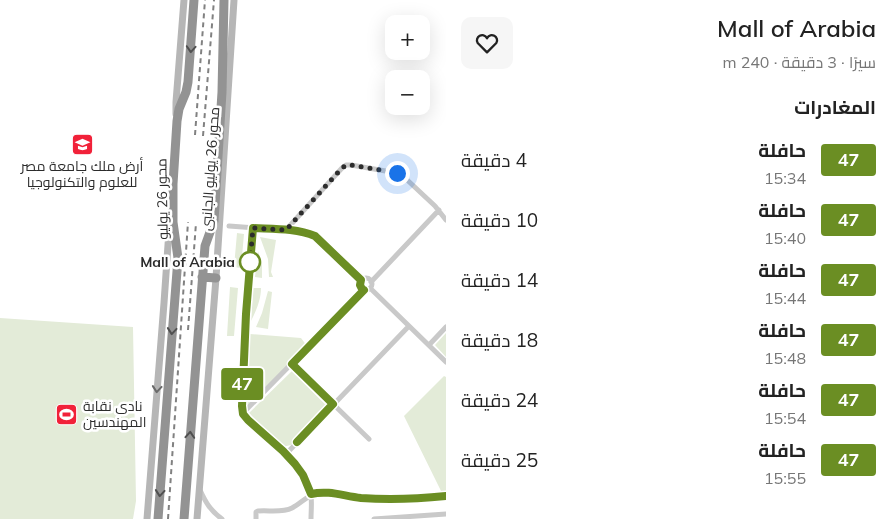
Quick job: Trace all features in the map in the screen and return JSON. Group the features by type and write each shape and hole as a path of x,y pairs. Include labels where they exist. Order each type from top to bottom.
{"highway":[{"name":"محور 26 يوليو","path":"158,519 178,258 173,222 173,184 177,121 188,82 194,0"},
{"path":"184,519 205,246 214,221 222,139 224,0"},
{"path":"202,277 216,278"},
{"path":"164,303 174,304"}],"main road":[{"path":"177,121 176,102 184,0"},
{"name":"محور 26 يوليو الجانبى","path":"197,519 216,278 222,139 234,0"},
{"path":"147,519 170,203 173,184"}],"street":[{"path":"286,230 346,165 397,173 404,177 446,220"},
{"path":"370,288 371,282 438,210"},
{"path":"229,226 307,232 315,236 361,280"},
{"path":"253,228 243,348 243,414 286,454 299,470 311,494 312,519"},
{"path":"361,280 368,279 371,282"},
{"path":"361,280 360,285 364,290"},
{"path":"243,414 364,290 370,288"},
{"path":"370,288 446,362"},
{"path":"286,454 409,326"},
{"path":"429,344 446,327"},
{"path":"292,364 369,439"},
{"path":"199,488 208,506 222,519"},
{"path":"256,519 258,511 288,510 298,505 311,494 328,492 359,498 394,499 446,496"},
{"path":"374,519 446,514"}],"green space":[{"path":"237,233 244,234 241,268 234,267"},
{"path":"260,237 276,240 271,272 273,277 269,277 268,259"},
{"path":"258,251 262,264 262,278 255,277"},
{"path":"230,287 238,288 234,336 227,336"},
{"path":"253,288 261,288 261,292 251,321"},
{"path":"268,291 272,292 268,329 256,327"},
{"name":"نادى نقابة المهندسين","path":"0,318 133,327 136,501 133,519 0,519"},
{"path":"446,333 446,357 435,345"},
{"path":"250,334 301,338 307,346 246,408 244,407"},
{"path":"292,371 327,406 291,445 282,447 249,413"},
{"path":"444,376 446,377 446,492 442,493 404,416"}],"railway":[{"path":"195,135 205,0"},
{"path":"203,136 214,0"},
{"path":"168,519 188,222"},
{"path":"188,330 196,223"}],"bus line":[{"name":"47","path":"297,442 333,404 292,364 364,290 360,287 361,280 315,236 300,231 253,228 243,348 243,414 295,464 303,475 311,494 328,492 359,498 394,499 446,496"}],"place":[{"name":"أرض ملك جامعة مصر للعلوم والتكنولوجيا","path":"82,144"},
{"name":"Mall of Arabia","path":"250,262"},
{"name":"نادى نقابة المهندسين","path":"67,414"}],"route":[{"path":"250,262 253,228 286,230 346,165 397,173"}]}
